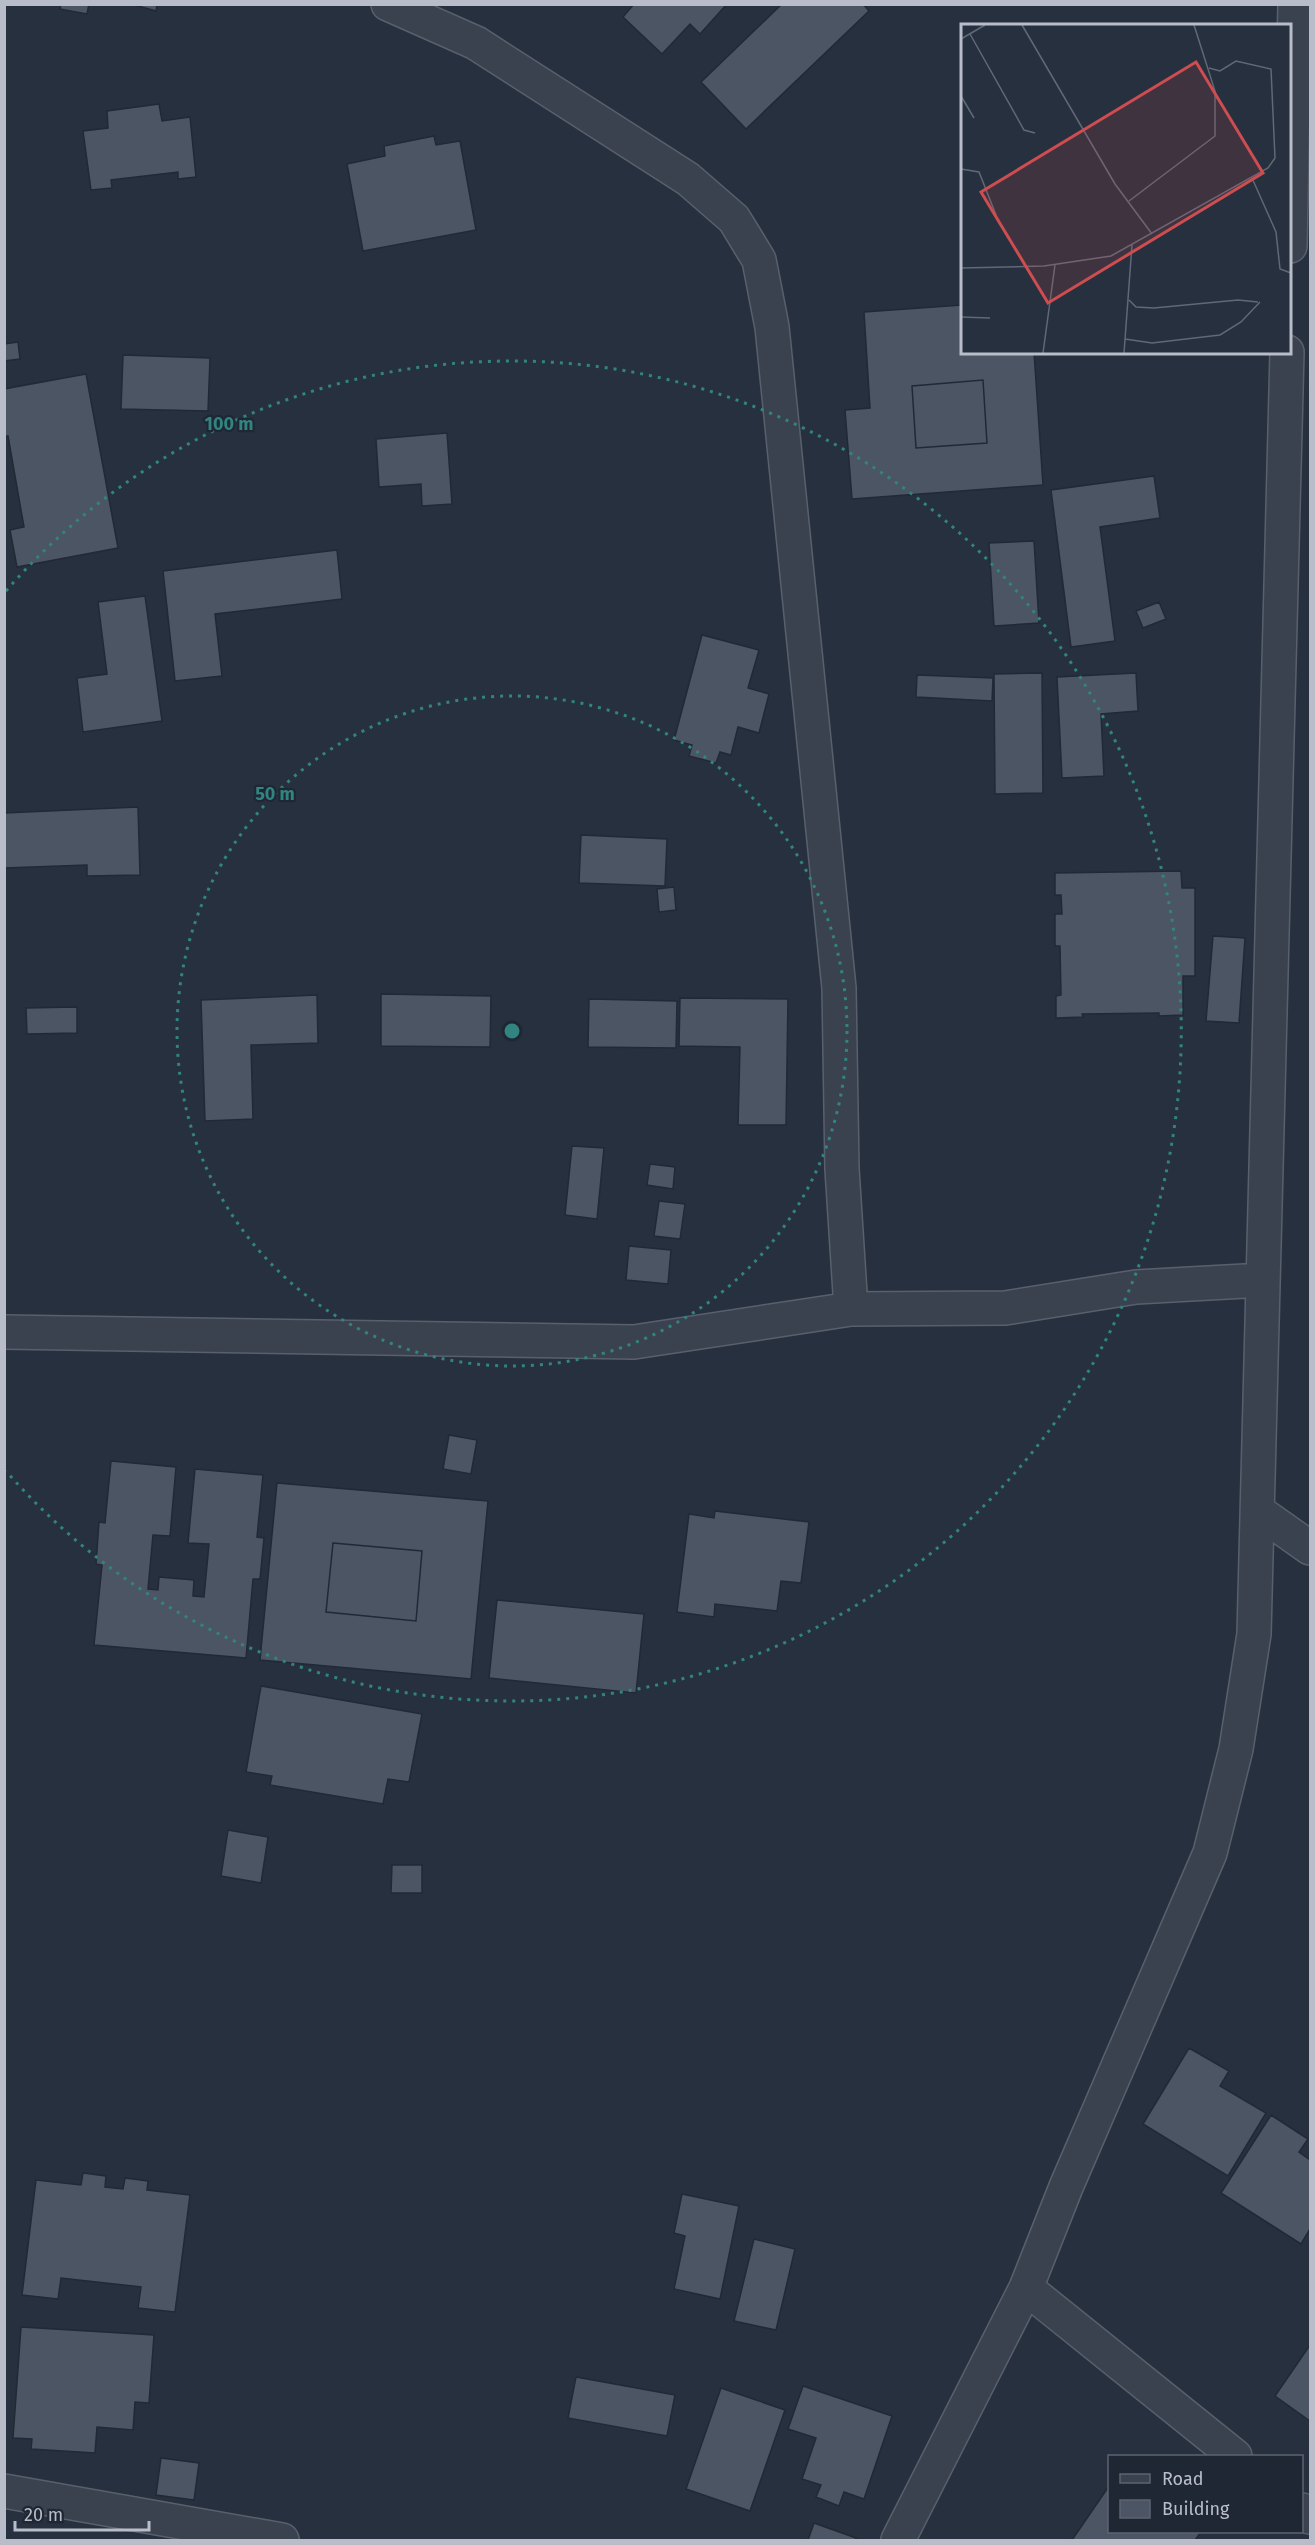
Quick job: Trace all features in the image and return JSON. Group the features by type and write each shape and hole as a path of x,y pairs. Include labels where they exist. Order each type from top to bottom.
{"street":[{"path":"388,4 476,43 688,179 734,219 759,260 772,327 839,988 842,1169 851,1309"},
{"path":"1291,235 1302,119 1296,4"},
{"path":"898,2541 1026,2288 1066,2187 1210,1853 1236,1749 1254,1634 1259,1512 1287,354"},
{"path":"4,1332 634,1342 851,1309 1005,1308 1136,1287 1263,1280"},
{"path":"1259,1512 1311,1548"},
{"path":"1026,2288 1233,2455"},
{"path":"4,2491 282,2540"}],"building":[{"path":"61,4 89,4 87,14 60,9"},
{"path":"131,4 157,4 156,11"},
{"path":"634,4 727,4 700,34 690,24 662,54 623,17"},
{"path":"782,4 863,4 869,11 746,129 701,82"},
{"path":"159,104 162,121 190,117 196,177 178,179 178,172 111,180 112,188 91,190 83,131 108,128 107,111"},
{"path":"434,136 436,145 460,141 476,230 363,251 347,164 385,156 384,146"},
{"path":"961,305 961,354 1034,354 1043,485 852,499 845,410 870,408 864,312","holes":["983,380 987,443 916,448 912,386"]},
{"path":"18,342 20,359 4,361 4,344"},
{"path":"123,355 210,358 208,411 121,409"},
{"path":"86,374 118,548 17,567 10,530 24,527 8,436 4,437 4,389"},
{"path":"983,380 987,443 916,448 912,386"},
{"path":"447,433 452,504 422,506 421,484 379,487 376,439"},
{"path":"1154,476 1160,518 1100,527 1115,641 1071,647 1051,490"},
{"path":"1034,541 1039,623 994,626 989,543"},
{"path":"337,550 342,599 215,614 222,676 175,681 163,571"},
{"path":"145,596 162,721 83,732 77,678 107,674 98,602"},
{"path":"1159,602 1166,619 1143,628 1136,611"},
{"path":"702,635 759,650 748,688 769,694 759,733 738,727 731,755 720,752 716,763 689,756 692,745 674,740"},
{"path":"1042,673 1043,793 995,794 994,674"},
{"path":"1136,673 1138,711 1101,714 1104,776 1062,778 1057,677"},
{"path":"917,675 993,678 992,701 916,697"},
{"path":"138,807 140,875 87,876 87,865 4,868 4,813"},
{"path":"581,835 667,839 665,886 579,883"},
{"path":"1181,871 1182,888 1195,888 1195,976 1183,976 1183,1015 1082,1014 1083,1017 1056,1018 1056,996 1061,995 1060,946 1055,946 1055,914 1062,914 1061,895 1055,895 1055,873"},
{"path":"674,887 676,910 659,912 657,889"},
{"path":"1213,936 1245,938 1239,1023 1206,1021"},
{"path":"381,994 491,996 490,1047 381,1046"},
{"path":"317,995 318,1043 251,1045 253,1119 205,1121 201,1000"},
{"path":"680,998 788,999 786,1125 738,1125 740,1047 679,1046"},
{"path":"589,999 677,1001 676,1048 588,1047"},
{"path":"77,1007 77,1033 27,1034 26,1008"},
{"path":"572,1146 604,1148 597,1219 565,1215"},
{"path":"650,1164 675,1167 673,1189 647,1185"},
{"path":"659,1201 685,1204 680,1239 654,1236"},
{"path":"629,1246 671,1250 668,1284 626,1280"},
{"path":"449,1435 477,1440 471,1474 443,1469"},
{"path":"111,1461 176,1467 170,1536 153,1535 148,1589 158,1590 159,1577 194,1580 193,1596 204,1597 209,1544 188,1543 195,1469 263,1475 257,1537 264,1538 260,1579 253,1579 246,1658 94,1645 102,1565 96,1564 99,1522 105,1523"},
{"path":"277,1483 488,1501 471,1679 260,1660","holes":["333,1543 422,1551 416,1621 326,1612"]},
{"path":"715,1511 809,1522 801,1583 781,1581 777,1611 715,1604 714,1617 677,1612 689,1514 714,1518"},
{"path":"333,1543 422,1551 416,1621 326,1612"},
{"path":"497,1600 644,1614 636,1693 489,1678"},
{"path":"261,1686 422,1714 409,1782 388,1779 383,1804 270,1785 272,1776 246,1772"},
{"path":"228,1830 268,1837 261,1883 221,1876"},
{"path":"392,1865 422,1865 422,1893 391,1893"},
{"path":"1189,2048 1229,2071 1220,2086 1266,2113 1228,2176 1143,2124"},
{"path":"1271,2115 1308,2139 1299,2152 1310,2160 1310,2229 1301,2244 1221,2193"},
{"path":"83,2173 106,2176 105,2187 123,2189 125,2178 148,2181 147,2190 190,2195 175,2312 138,2308 141,2287 61,2278 58,2299 22,2295 36,2180 81,2185"},
{"path":"682,2194 739,2206 720,2299 674,2289 685,2236 674,2233"},
{"path":"754,2239 795,2249 776,2330 734,2321"},
{"path":"21,2327 154,2335 149,2403 135,2402 133,2430 97,2427 95,2453 31,2449 32,2439 13,2438"},
{"path":"1310,2345 1310,2421 1275,2396"},
{"path":"576,2377 675,2395 667,2436 568,2418"},
{"path":"803,2386 892,2416 864,2499 844,2492 839,2506 816,2497 821,2485 802,2479 816,2438 788,2429"},
{"path":"721,2388 785,2410 750,2511 686,2489"},
{"path":"161,2458 199,2463 194,2500 156,2495"},
{"path":"1107,2489 1108,2533 1200,2533 1195,2540 1072,2540"},
{"path":"814,2523 856,2538 855,2540 808,2540"}]}
